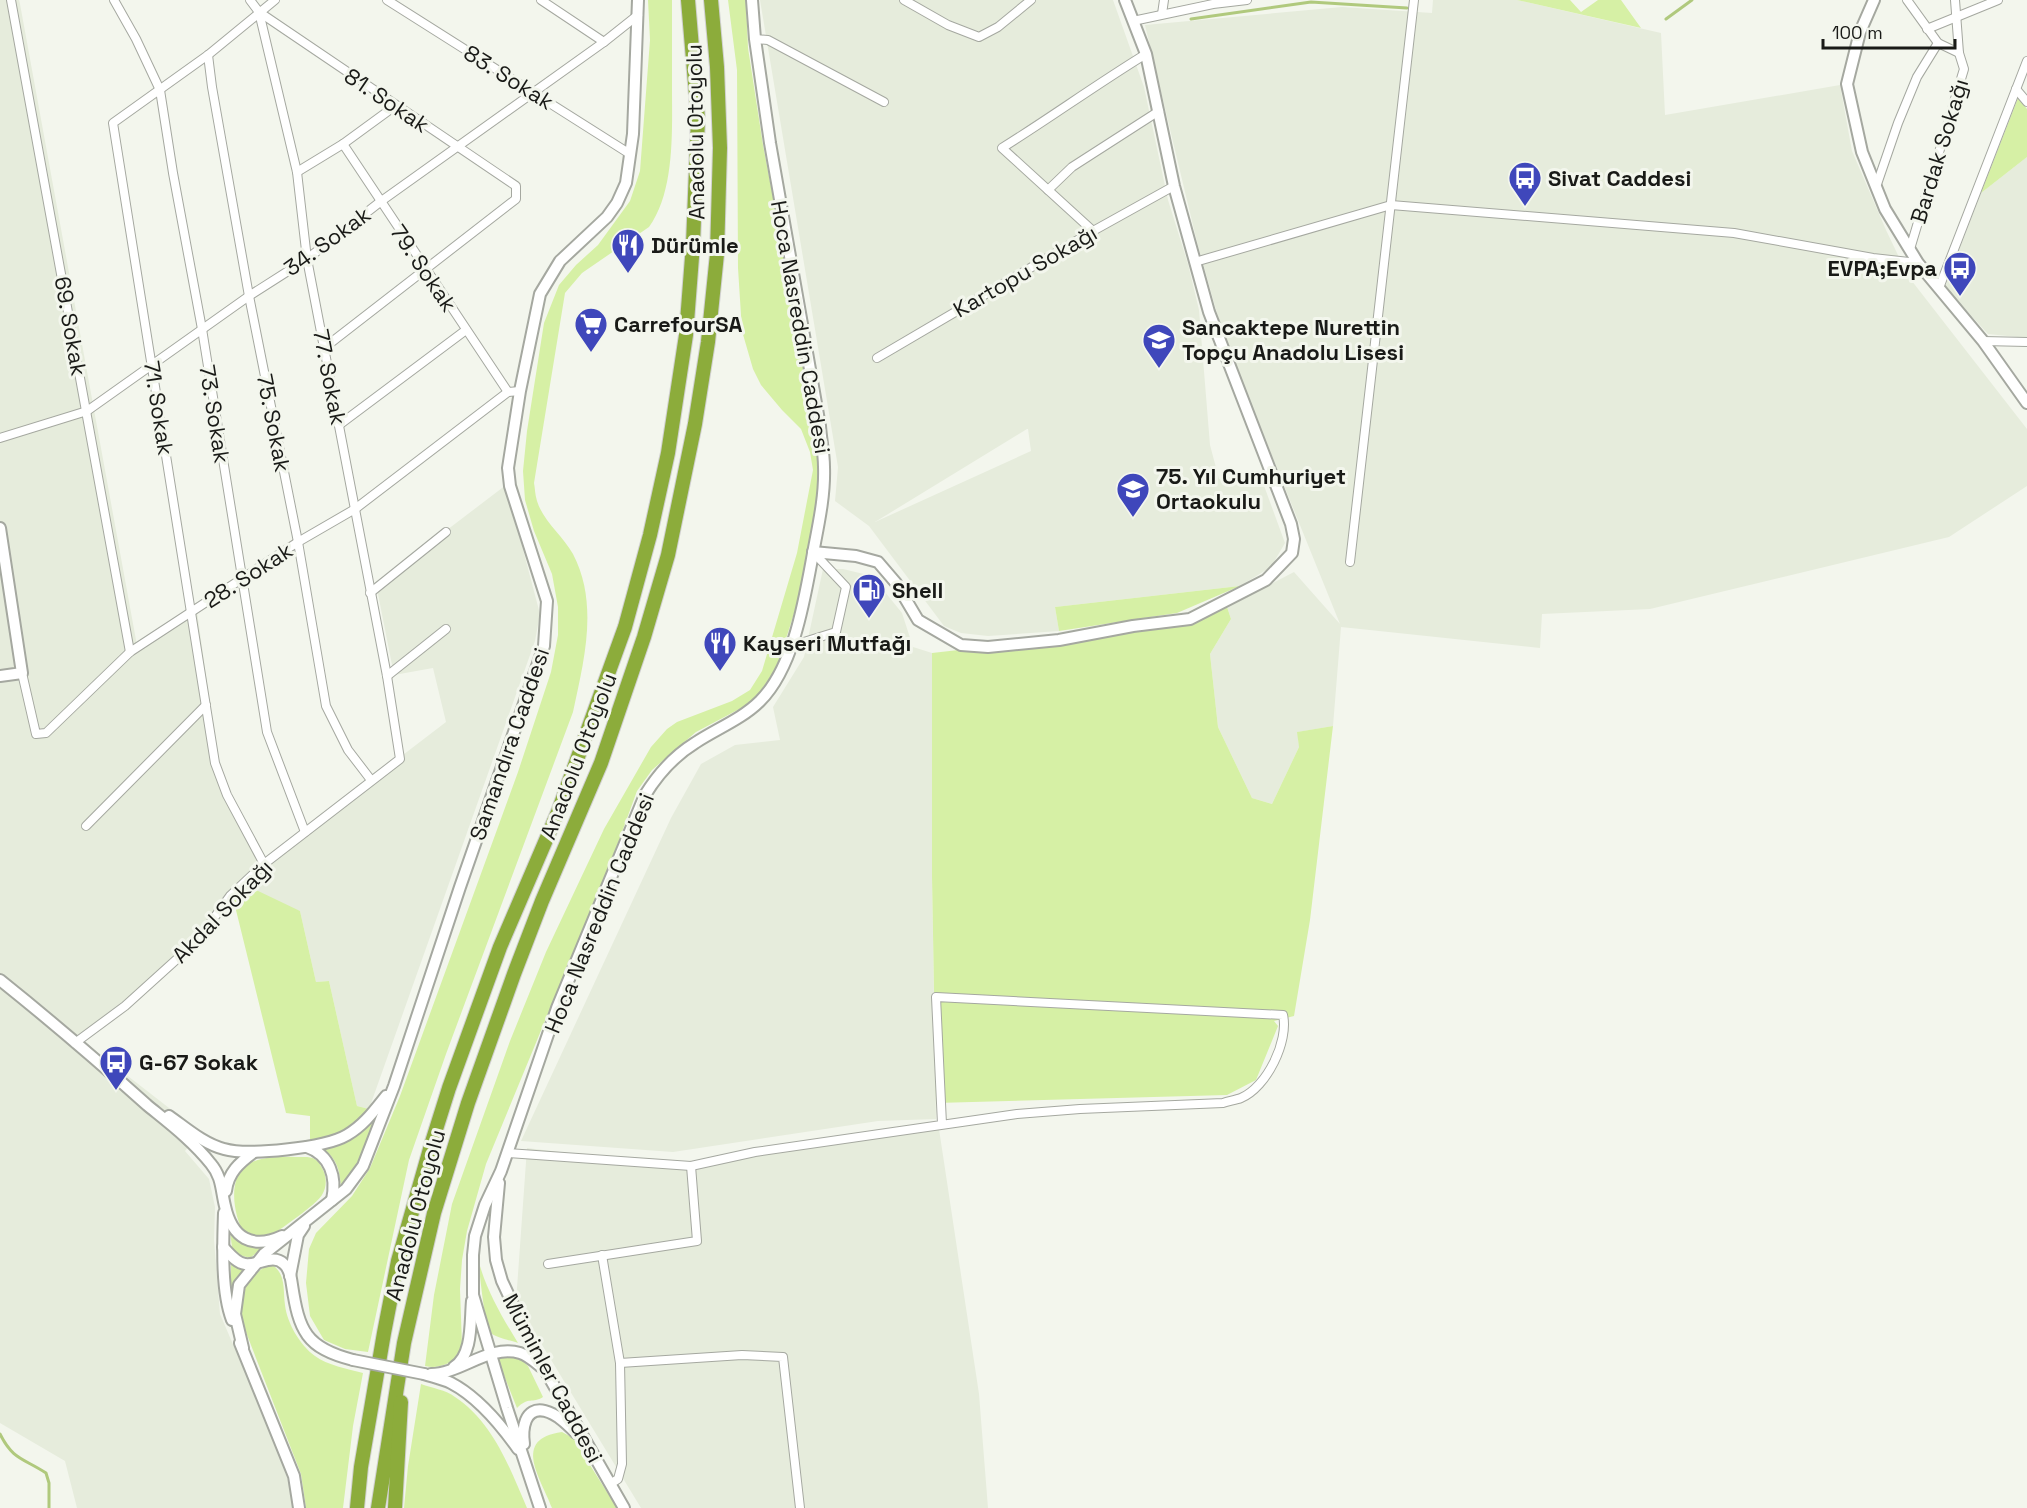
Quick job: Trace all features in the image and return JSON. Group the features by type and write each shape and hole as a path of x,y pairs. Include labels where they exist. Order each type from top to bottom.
{"highway":[{"name":"Anadolu Otoyolu","path":"357,1508 398,1261 432,1142 500,947 558,812 625,627 666,465 686,335 693,244 698,119 688,0"},
{"name":"Anadolu Otoyolu","path":"378,1508 404,1343 434,1213 468,1103 542,901 601,763 644,637 668,555 695,424 708,342 717,254 720,148 717,67 711,0"},
{"path":"394,1508 404,1343"}],"main road":[{"name":"Samandıra Caddesi","path":"243,1348 235,1314 239,1285 264,1254 346,1189 363,1166 394,1086 544,646 547,601 510,486 508,468 519,391 540,294 560,261 607,217 617,203 626,183 633,134 638,0"},
{"name":"Hoca Nasreddin Caddesi","path":"501,1171 557,1008 645,795 658,775 686,749 761,701 776,679 798,628 822,506 824,468 820,426 788,253 755,39 752,0"},
{"path":"813,552 856,556 878,562 896,583 918,620 961,645 988,647 1059,640 1133,626 1190,619 1266,580 1291,556 1294,548 1293,533 1216,331 1174,186 1146,54 1125,0"},
{"path":"1874,0 1860,32 1847,84 1862,152 1885,209 1918,263 1983,341 2027,403"},
{"path":"0,528 22,673 0,676"},
{"path":"0,980 123,1083 212,1165 219,1175 230,1223 236,1232 248,1241 258,1243 290,1233"},
{"path":"123,1083 211,1144 225,1150 254,1152 333,1141 346,1136 369,1118 394,1086"},
{"path":"304,1146 317,1151 327,1161 334,1178 332,1200"},
{"path":"254,1152 241,1162 228,1178 223,1247 227,1300 230,1315 294,1476 299,1508"},
{"path":"446,1372 460,1363 465,1355 473,1295 473,1255 476,1236 485,1205 501,1171"},
{"name":"Müminler Caddesi","path":"501,1171 494,1237 496,1260 502,1281 545,1370 624,1508"},
{"path":"290,1277 298,1235 310,1217"},
{"path":"223,1247 242,1263 276,1260 283,1262 288,1269 296,1309 306,1333 317,1345 332,1354 353,1360 424,1374 450,1382 470,1395 513,1442 525,1459"},
{"path":"473,1295 540,1508"},
{"path":"424,1374 446,1372 491,1355 512,1352 520,1353 545,1370"},
{"path":"525,1459 523,1428 525,1420 534,1411 543,1410 559,1418 584,1440"}],"street":[{"name":"69. Sokak","path":"11,0 130,652"},
{"name":"73. Sokak","path":"114,0 136,39 160,90 202,329 267,732 305,832"},
{"name":"77. Sokak","path":"250,0 259,12 297,172 307,259 387,676 400,759"},
{"name":"71. Sokak","path":"264,864 227,795 215,763 113,123 208,55 275,0"},
{"name":"83. Sokak","path":"387,0 630,154"},
{"path":"541,0 604,42"},
{"path":"904,0 948,25 979,37 998,27 1031,0"},
{"path":"1162,14 1164,0"},
{"path":"1133,21 1213,2 1247,0"},
{"path":"1350,562 1414,0"},
{"path":"1907,0 1938,43 1959,53"},
{"name":"Bardak Sokağı","path":"1910,249 1964,69 1959,53 1954,0"},
{"path":"1927,29 1998,0"},
{"name":"81. Sokak","path":"259,12 516,186 516,199 425,270"},
{"name":"34. Sokak","path":"0,438 87,411 249,296 307,259 380,202 604,42 638,15"},
{"path":"755,39 768,40 884,102"},
{"path":"1876,187 1917,77 1938,43"},
{"path":"1093,231 1002,148 1095,85 1146,54"},
{"name":"75. Sokak","path":"208,55 249,296 298,542 326,706 348,750 371,780"},
{"path":"1939,288 2027,61"},
{"path":"2016,89 2027,102"},
{"path":"297,172 343,144 395,106"},
{"path":"1048,190 1072,168 1159,111"},
{"name":"79. Sokak","path":"343,144 508,392"},
{"name":"Kartopu Sokağı","path":"877,358 1174,186"},
{"path":"1195,262 1390,205 1734,233 1873,258 1918,263"},
{"path":"324,348 425,270"},
{"path":"339,424 466,330"},
{"path":"1983,341 2027,342"},
{"path":"508,392 519,391"},
{"name":"28. Sokak","path":"22,673 36,734 45,734 130,652 298,542 355,509 508,392"},
{"path":"370,593 447,532"},
{"path":"791,646 836,632 846,587 813,552"},
{"path":"387,676 446,629"},
{"path":"86,826 206,705"},
{"name":"Akdal Sokağı","path":"75,1043 125,1006 198,940 230,896 264,864 400,759"},
{"path":"507,1153 691,1166 755,1152 1017,1114 1223,1103 1242,1098 1257,1087 1271,1068 1281,1045 1285,1025 1283,1015 936,997 942,1124"},
{"path":"548,1264 697,1241 691,1166"},
{"path":"602,1255 620,1363 622,1464 618,1479 610,1484"},
{"path":"620,1363 742,1355 783,1357 800,1508"}],"shaded area":[{"path":"0,0 19,0 20,4 138,651 197,611 218,762 230,792 267,859 446,722 433,668 394,675 376,584 506,485 540,614 535,641 369,1109 357,1106 329,981 316,982 300,911 233,898 129,1008 84,1042 200,1132 185,1151 209,1179 215,1207 214,1240 220,1314 274,1440 295,1501 294,1508 77,1508 65,1461 0,1423"},
{"path":"760,0 1113,0 1144,87 1168,200 1188,264 1199,310 1210,445 1219,479 1259,472 1285,543 1271,567 1240,586 1055,607 1059,631 988,636 961,633 944,626 869,526 835,501 838,467","holes":["1027,429 1031,451 875,522"]},
{"path":"1433,0 1517,0 1661,33 1665,115 1840,85 1852,151 1908,276 2027,429 2027,486 1949,537 1650,609 1542,614 1540,648 1341,627 1333,726 1298,732 1299,747 1272,804 1252,798 1218,727 1210,654 1231,619 1227,607 1294,572 1340,624 1223,335 1197,242 1145,25 1342,7 1432,13"},
{"path":"2027,157 2027,338 1988,334 1945,287 1981,193"},
{"path":"823,569 843,569 872,576 902,613 913,647 932,653 932,877 936,1119 878,1121 673,1152 521,1141 671,818 701,764 735,745 780,740 773,707 804,657"},
{"path":"939,1129 979,1394 988,1508 641,1508 516,1302 527,1148 675,1166"}],"green space":[{"path":"648,0 672,0 672,141 664,196 649,227 582,273 565,293 534,483 540,508 573,554 586,592 585,652 573,712 409,1160 368,1352 345,1349 324,1340 310,1316 306,1283 309,1249 316,1233 352,1196 370,1168 400,1096 518,772 551,672 558,635 558,607 552,574 534,531 525,500 523,471 527,431 544,323 559,285 598,245 630,201 640,171 650,40"},
{"path":"728,0 746,0 748,48 763,145 816,422 820,467 817,504 798,601 777,667 760,692 747,705 696,732 652,770 637,791 615,851 486,1164 467,1231 462,1260 460,1356 444,1365 425,1366 434,1295 452,1204 510,1041 546,952 604,829 651,747 667,729 677,722 732,701 750,690 762,671 797,553 813,470 810,452 801,429 761,385 753,369 742,331 738,268 737,70"},
{"path":"1517,0 1570,0 1581,12 1598,0 1621,0 1641,28"},
{"path":"2018,98 2027,109 2027,157 1981,193"},
{"path":"1240,586 1177,613 1059,631 1055,607"},
{"path":"1227,607 1231,619 1210,654 1218,727 1252,798 1272,804 1299,747 1297,732 1333,726 1310,920 1294,1016 1274,1021 1278,1026 1256,1080 1227,1095 936,1103 932,877 932,653 1178,625"},
{"path":"248,886 300,911 316,982 329,981 357,1106 369,1109 356,1123 337,1134 310,1140 310,1116 286,1113 233,898"},
{"path":"380,1108 364,1149 354,1169 341,1187 336,1164 330,1155 320,1148 355,1135 368,1124"},
{"path":"265,1158 313,1158 324,1171 326,1185 319,1199 270,1236 263,1238 244,1234 237,1216 234,1195 238,1175 244,1167"},
{"path":"230,1232 246,1244 265,1246 250,1258 236,1254 232,1247"},
{"path":"478,1259 490,1292 518,1343 491,1333 484,1309"},
{"path":"231,1262 246,1269 233,1299 231,1298"},
{"path":"266,1266 274,1266 280,1274 288,1319 304,1346 325,1362 363,1373 353,1426 343,1508 306,1508 301,1474 242,1322 245,1290 252,1278"},
{"path":"519,1357 528,1366 543,1397 525,1402 517,1408 497,1358"},
{"path":"421,1384 451,1395 480,1419 499,1447 527,1508 404,1508"},
{"path":"562,1432 573,1438 617,1508 552,1508 537,1473 534,1451 537,1443 546,1436"}],"waterway":[{"path":"1666,19 1692,0"},
{"path":"1191,19 1311,2 1407,8"},
{"path":"0,1434 14,1454 46,1473 49,1483 49,1508"}],"place":[{"name":"Sivat Caddesi","path":"1525,207"},
{"name":"Dürümle","path":"628,274"},
{"name":"EVPA;Evpa","path":"1960,297"},
{"name":"CarrefourSA","path":"591,353"},
{"name":"Sancaktepe Nurettin Topçu Anadolu Lisesi","path":"1159,369"},
{"name":"75. Yıl Cumhuriyet Ortaokulu","path":"1133,518"},
{"name":"Shell","path":"869,619"},
{"name":"Kayseri Mutfağı","path":"720,672"},
{"name":"G-67 Sokak","path":"116,1091"}]}
